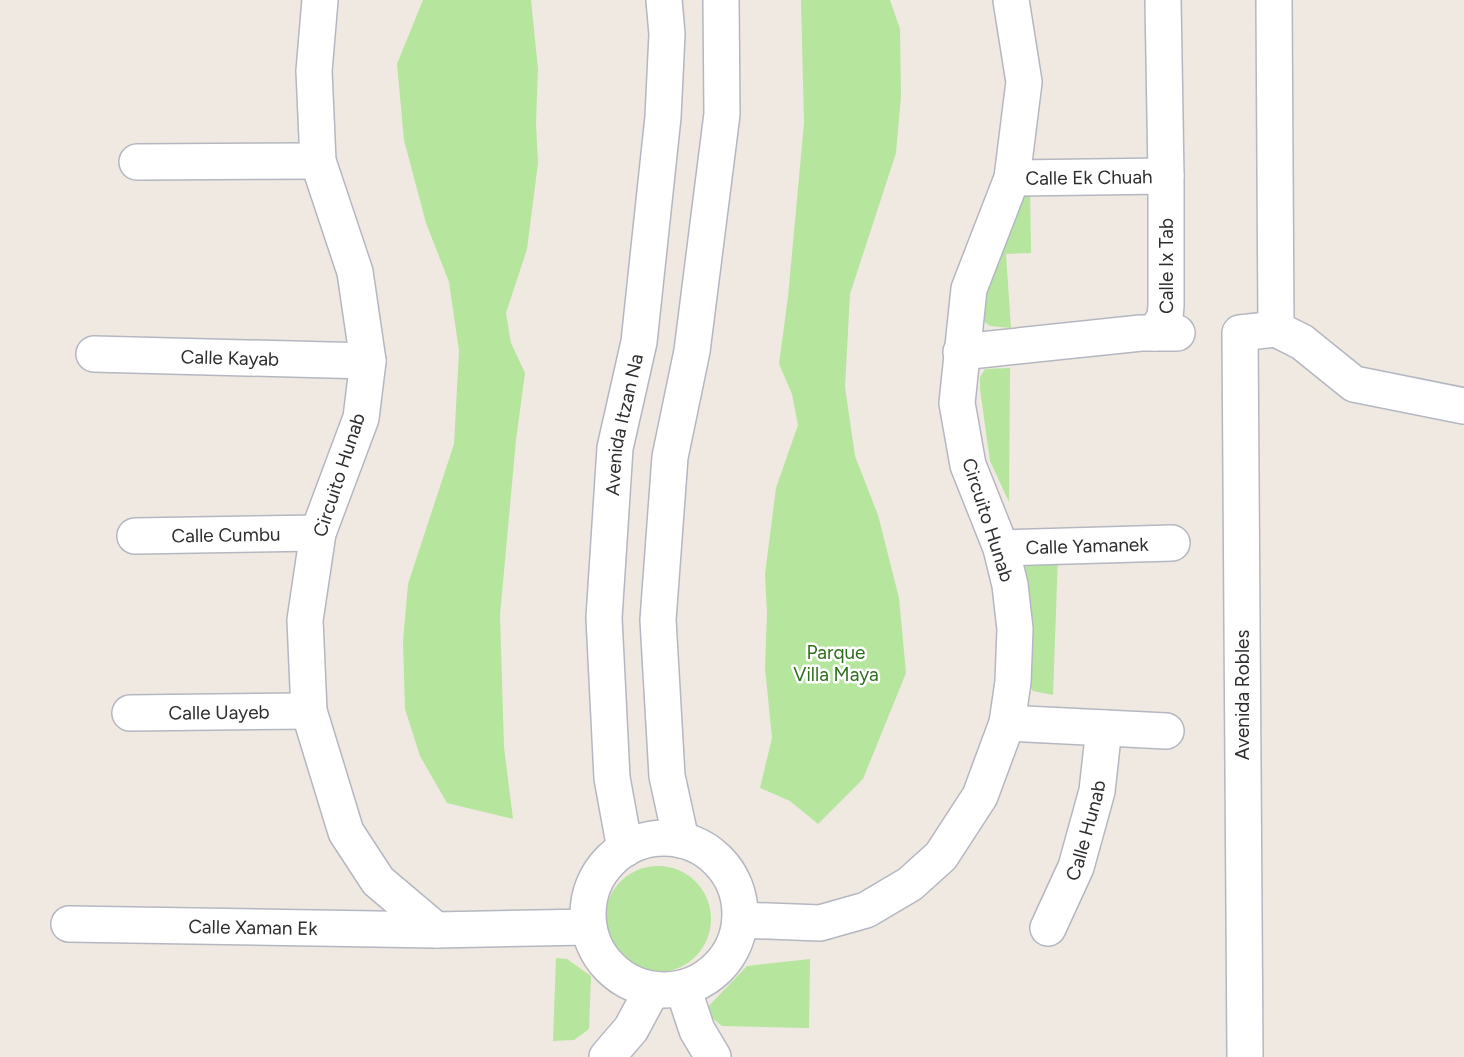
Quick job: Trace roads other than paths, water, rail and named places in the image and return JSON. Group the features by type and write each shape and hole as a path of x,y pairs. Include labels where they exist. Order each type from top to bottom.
{"street":[{"name":"Circuito Hunab","path":"320,0 314,71 318,161 355,272 368,361 361,418 318,533 305,620 309,711 346,832 378,881 436,930"},
{"name":"Avenida Itzan Na","path":"625,849 612,778 604,618 615,448 639,342 663,117 667,34 664,0"},
{"path":"681,840 667,776 658,620 670,457 692,351 722,114 721,0"},
{"name":"Circuito Hunab","path":"740,920 820,923 866,910 910,884 941,856 961,829 980,796 1007,723 1013,682 1015,629 1010,586 1001,548 968,465 957,403 969,289 1012,178 1024,82 1011,0"},
{"name":"Calle Ix Tab","path":"961,352 1167,333 1163,0"},
{"path":"1274,0 1276,329 1302,342 1354,384 1464,406"},
{"path":"136,162 318,161"},
{"name":"Calle Ek Chuah","path":"1012,178 1167,176"},
{"name":"Avenida Robles","path":"1245,1057 1240,333 1276,329"},
{"path":"639,342 692,351"},
{"name":"Calle Kayab","path":"94,354 368,361"},
{"name":"Calle Cumbu","path":"135,536 318,533"},
{"name":"Calle Yamanek","path":"1001,548 1171,543"},
{"name":"Calle Uayeb","path":"130,713 309,711"},
{"path":"1007,723 1167,731"},
{"name":"Calle Hunab","path":"1048,928 1076,867 1097,791 1104,728"},
{"path":"662,838 681,840 701,847 719,860 732,878 739,898 740,920 735,943 723,964 705,979 667,989 629,982 611,969 597,950 590,927 589,904 596,883 608,863 625,849 643,841 662,838"},
{"name":"Calle Xaman Ek","path":"69,924 436,930"},
{"path":"436,930 590,927"},
{"path":"607,1057 667,989"},
{"path":"667,989 713,1057"}],"park label":[{"name":"Parque Villa Maya","path":"836,663"}]}
